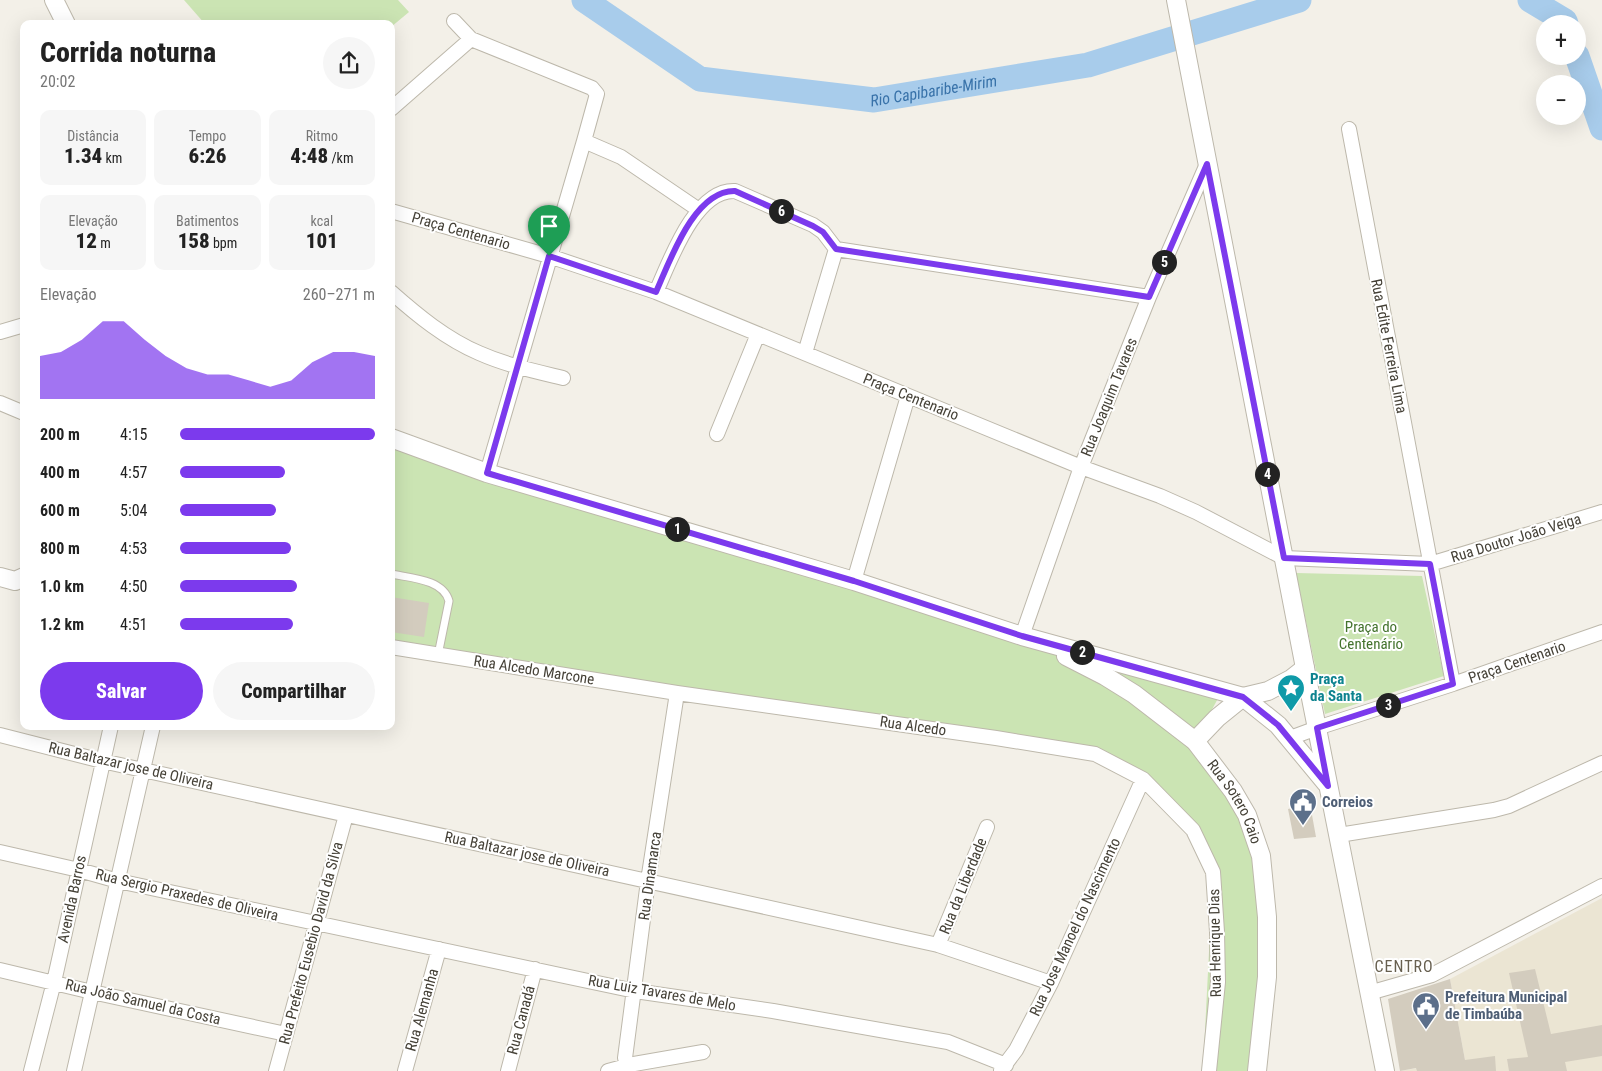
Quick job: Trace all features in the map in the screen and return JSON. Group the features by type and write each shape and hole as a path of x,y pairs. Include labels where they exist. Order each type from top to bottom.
{"street":[{"path":"54,0 64,20"},
{"path":"1176,0 1304,668 1385,1071"},
{"path":"454,21 471,39 584,84 595,90 596,98 487,473"},
{"path":"395,106 471,39"},
{"name":"Rua Edite Ferreira Lima","path":"1349,129 1453,684"},
{"path":"584,141 622,157 699,210"},
{"name":"Rua Joaquim Tavares","path":"1022,636 1081,467 1149,297 1207,164"},
{"path":"656,292 686,229 699,210 722,192 735,191 823,232 836,249 1149,297"},
{"name":"Praça Centenario","path":"395,212 549,256 656,292 1081,467 1160,496 1196,512 1284,558 1430,564"},
{"path":"805,353 836,249"},
{"path":"395,296 412,311 448,336 478,353 518,368 563,378"},
{"path":"0,332 20,326"},
{"path":"717,434 758,334"},
{"path":"854,581 908,396"},
{"path":"0,404 20,412"},
{"path":"395,439 487,473 854,581 1022,636 1243,697 1278,725 1328,786"},
{"name":"Rua Doutor João Veiga","path":"1430,564 1602,512"},
{"name":"Praça Centenario","path":"1290,738 1602,632"},
{"name":"Rua Sotero Caio","path":"1022,636 1082,664 1134,694 1195,741 1233,790 1247,815 1261,856 1266,917 1267,977 1256,1071"},
{"name":"Rua Alcedo Marcone","path":"395,648 677,693"},
{"path":"1195,741 1217,718 1243,697 1268,691 1291,679 1304,668"},
{"name":"Rua Alcedo","path":"677,693 996,738 1095,754 1143,779"},
{"name":"Rua Dinamarca","path":"625,1058 648,881 677,693"},
{"name":"Avenida Barros","path":"31,1071 54,982 110,730"},
{"path":"74,1071 152,730"},
{"name":"Rua Baltazar jose de Oliveira","path":"0,735 102,761 938,945 1051,983"},
{"path":"1339,835 1477,814 1509,806 1602,763"},
{"name":"Rua Jose Manoel do Nascimento","path":"1003,1068 1016,1050 1051,983 1143,779"},
{"name":"Rua Henrique Dias","path":"1143,779 1193,830 1213,872 1218,982 1209,1071"},
{"name":"Rua Prefeito Eusebio David da Silva","path":"276,1071 346,815"},
{"name":"Rua da Liberdade","path":"938,945 987,827"},
{"name":"Rua Sergio Praxedes de Oliveira","path":"0,852 118,881 316,923"},
{"path":"1369,993 1432,975 1602,886"},
{"name":"Rua Luiz Tavares de Melo","path":"316,923 634,991 773,1011 948,1042 1003,1068"},
{"name":"Rua Alemanha","path":"406,1071 440,949"},
{"name":"Rua Canadá","path":"508,1071 535,969"},
{"name":"Rua João Samuel da Costa","path":"0,970 286,1034"},
{"path":"608,1071 634,1064 703,1052"}],"lane":[{"path":"395,575 438,586 448,596 449,601 438,655"}],"shaded area":[{"path":"1602,898 1602,1071 1400,1071 1465,1060 1450,979"}],"green space":[{"path":"184,0 398,0 409,12 395,24 395,20 202,20"},
{"path":"395,439 1222,691 1195,741 1261,856 1257,1071 1203,1071 1213,872 1193,830 1143,779 1095,754 395,647"},
{"name":"Praça do Centenário","path":"1296,573 1422,576 1444,676 1325,714"}],"building":[{"path":"395,598 429,603 424,637 395,633"},
{"name":"Correios","path":"1307,805 1309,815 1312,815 1316,837 1294,839 1288,809"},
{"path":"1535,969 1551,1034 1602,1025 1602,1056 1565,1062 1567,1071 1509,1071 1507,1059 1528,1057 1509,973"},
{"name":"Prefeitura Municipal de Timbaúba","path":"1450,979 1465,1060 1495,1056 1496,1071 1417,1071 1416,1068 1400,1071 1388,999"}],"waterway":[{"name":"Rio Capibaribe-Mirim","path":"584,0 700,79 874,100 1088,65 1299,0"},
{"name":"Rio Capibaribe-Mirim","path":"1530,0 1555,15"},
{"name":"Rio Capibaribe-Mirim","path":"1580,65 1602,128"}],"place":[{"name":"Praça da Santa","path":"1291,712"},
{"name":"Correios","path":"1303,826"},
{"name":"Prefeitura Municipal de Timbaúba","path":"1426,1030"}],"district":[{"name":"CENTRO","path":"1404,966"}],"route":[{"path":"1207,164 1284,558 1430,564 1453,684 1317,728 1328,786 1278,725 1243,697 1022,636 854,581 487,473 549,256 656,292 686,229 699,210 722,192 735,191 813,226 830,239 836,249 1149,297 1207,164"}]}
